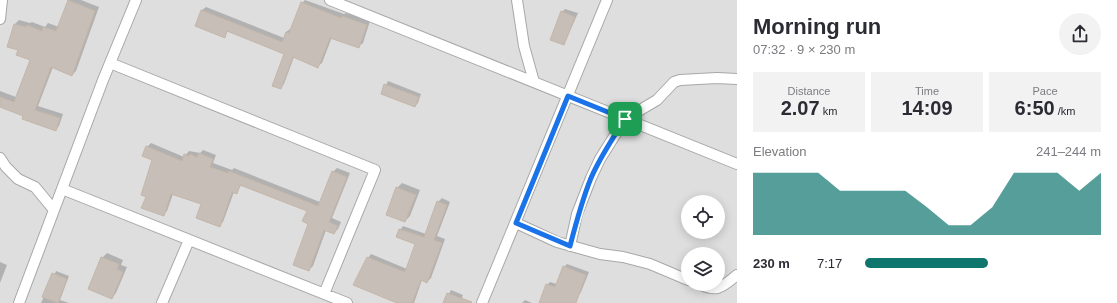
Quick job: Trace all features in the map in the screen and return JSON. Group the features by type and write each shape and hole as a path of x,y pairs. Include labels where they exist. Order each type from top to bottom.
{"street":[{"path":"0,19 2,0"},
{"path":"19,303 110,63 136,0"},
{"path":"330,0 737,164"},
{"path":"517,0 524,46 534,82"},
{"path":"482,303 606,0"},
{"path":"110,63 375,170 324,294"},
{"path":"570,246 578,214 591,178 600,159 625,119 651,104 674,82 680,80 717,78 737,79"},
{"path":"0,158 6,167 18,179 34,187 54,210"},
{"path":"62,189 347,303"},
{"path":"516,223 570,246 650,264 681,277"},
{"path":"162,303 189,240"},
{"path":"725,284 737,274"}],"shaded area":[{"path":"0,0 737,0 737,303 0,303"}],"building":[{"path":"68,0 95,11 72,76 51,67 35,110 60,118 56,131 22,119 23,116 0,107 0,97 14,102 30,60 16,55 18,50 7,47 14,24 26,27 27,25 42,31 43,27 56,31"},
{"path":"301,2 341,18 342,16 367,25 359,48 330,38 318,68 293,57 281,89 272,86 284,54 227,31 225,38 195,26 201,10 282,42 286,32 289,33"},
{"path":"561,11 575,17 564,45 550,40"},
{"path":"384,84 419,97 415,107 381,94"},
{"path":"146,146 182,161 184,154 189,156 190,154 197,157 199,153 213,159 210,167 228,173 229,171 318,206 332,171 347,177 329,222 338,226 334,234 324,230 309,271 293,265 308,224 302,221 307,211 240,185 237,194 232,192 220,227 196,218 201,204 171,194 164,216 141,208 146,197 141,195 152,160 142,156"},
{"path":"396,187 416,195 405,222 386,215"},
{"path":"437,201 447,205 434,240 442,243 427,283 421,280 412,303 397,303 353,285 367,257 405,272 415,244 396,237 399,229 424,237"},
{"path":"101,257 119,264 117,269 123,272 112,299 88,289"},
{"path":"563,266 586,275 576,303 539,303 546,284 555,287"},
{"path":"52,273 67,279 58,303 42,297"},
{"path":"447,293 472,302 443,303"}],"route":[{"path":"568,96 625,119 600,159 591,178 578,214 570,246 557,242 516,223 568,96"}]}
